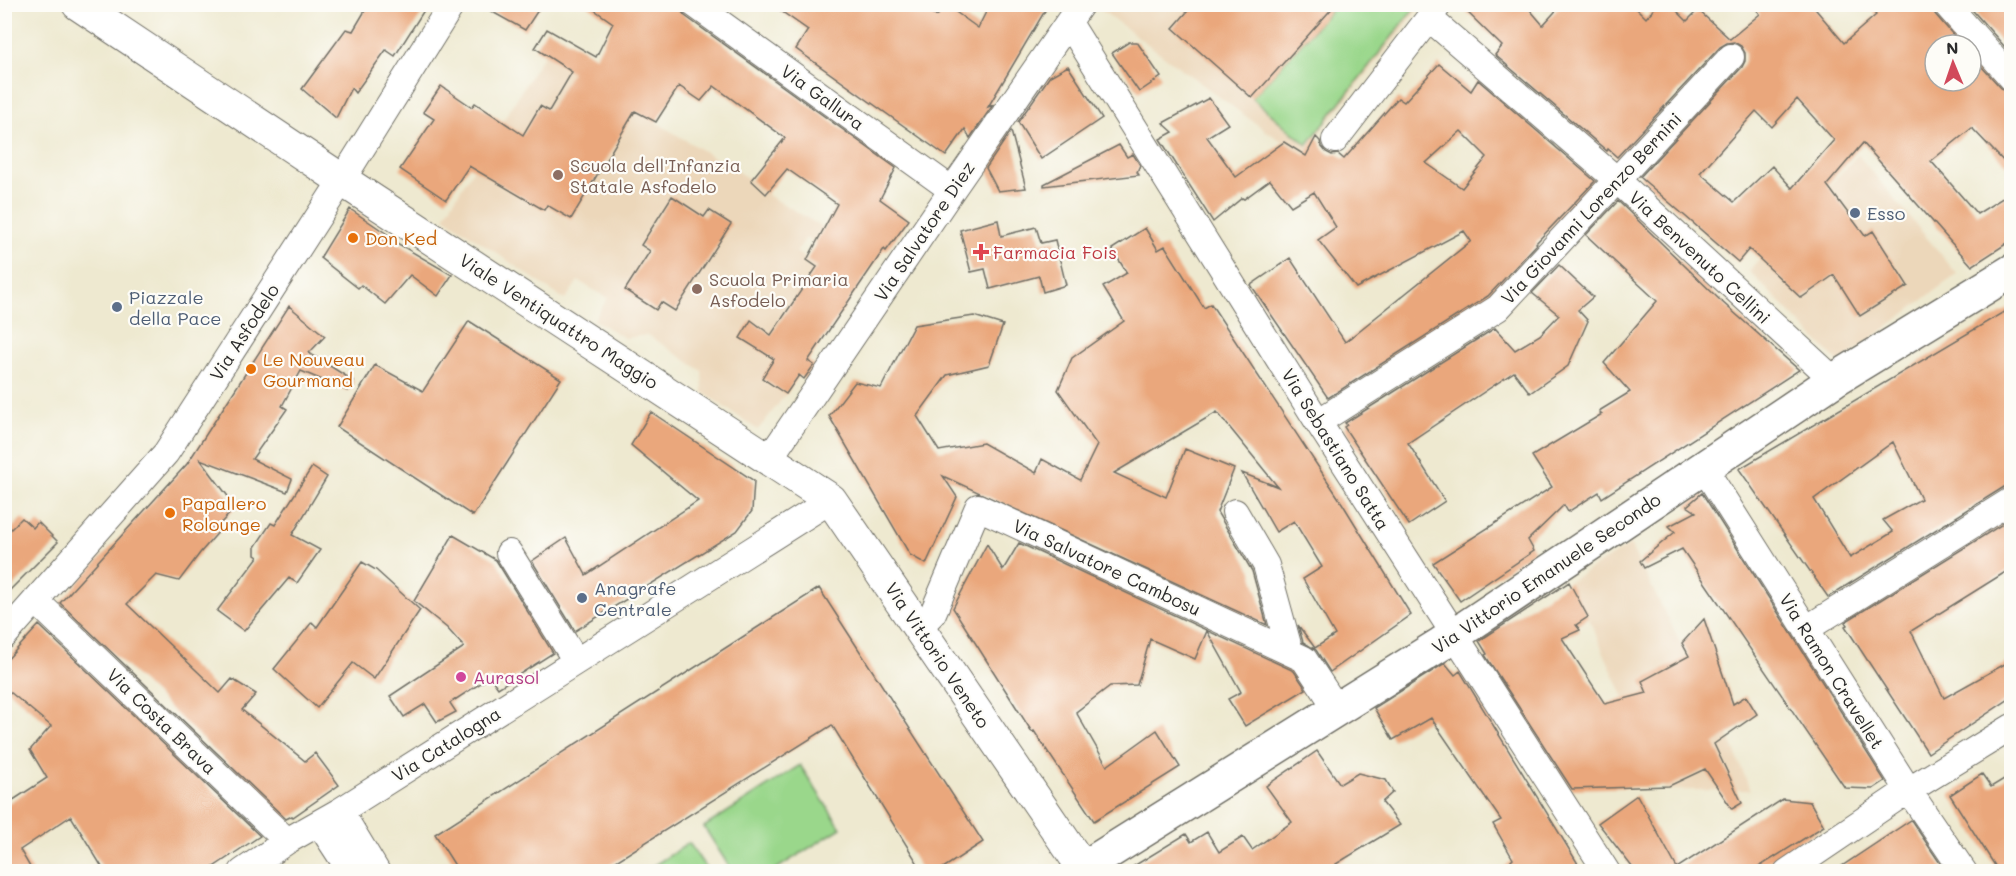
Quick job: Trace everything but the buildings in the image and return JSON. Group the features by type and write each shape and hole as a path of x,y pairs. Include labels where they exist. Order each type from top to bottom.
{"main road":[{"name":"Via Vittorio Emanuele Secondo","path":"1082,870 1454,635 1834,380 2012,271"}],"street":[{"name":"Viale Ventiquattro Maggio","path":"78,4 342,180 769,459"},
{"name":"Via Asfodelo","path":"4,636 166,453 452,4"},
{"name":"Via Gallura","path":"694,4 952,190"},
{"path":"1946,4 2012,78"},
{"name":"Via Benvenuto Cellini","path":"1335,140 1434,11 1834,380"},
{"name":"Via Salvatore Diez","path":"769,459 1075,14"},
{"name":"Via Sebastiano Satta","path":"1075,14 1318,422 1607,872"},
{"name":"Via Giovanni Lorenzo Bernini","path":"1318,422 1498,308 1731,57"},
{"name":"Via Vittorio Veneto","path":"769,459 831,500 1082,870"},
{"name":"Via Ramon Cravellet","path":"1704,468 1908,791 1964,872"},
{"name":"Via Catalogna","path":"256,868 287,841 329,817 831,500"},
{"path":"1806,629 2012,500"},
{"name":"Via Salvatore Cambosu","path":"919,627 933,613 978,507 1305,659 1337,709"},
{"path":"1235,513 1266,565 1290,652"},
{"path":"509,553 576,661"},
{"name":"Via Costa Brava","path":"36,601 287,841"},
{"path":"1787,872 1908,791 2008,733"},
{"path":"329,817 351,872"},
{"path":"329,817 377,872"}],"shaded area":[{"path":"1099,4 1422,5 1316,137 1306,156 1266,131 1097,7"},
{"path":"544,54 751,180 766,194 838,236 826,253 806,238 796,252 817,267 771,335 751,321 740,337 760,351 778,353 762,378 786,394 758,430 703,392 702,371 648,335 625,338 594,320 608,298 578,281 565,300 444,217"},
{"name":"Esso","path":"1858,155 1957,274 1839,363 1749,271"},
{"path":"1630,545 1728,734 1750,790 1665,790 1588,617 1569,582"}],"green space":[{"path":"1336,5 1417,5 1307,145 1252,98"},
{"path":"800,765 841,828 773,871 732,871 704,827"},
{"path":"689,843 708,871 645,871"}],"place":[{"name":"Scuola dell'Infanzia Statale Asfodelo","path":"558,175"},
{"name":"Esso","path":"1855,213"},
{"name":"Don Ked","path":"353,238"},
{"name":"Farmacia Fois","path":"981,252"},
{"name":"Scuola Primaria Asfodelo","path":"697,289"},
{"name":"Piazzale della Pace","path":"117,307"},
{"name":"Le Nouveau Gourmand","path":"251,369"},
{"name":"Papallero Rolounge","path":"170,513"},
{"name":"Anagrafe Centrale","path":"582,598"},
{"name":"Aurasol","path":"461,677"}]}
